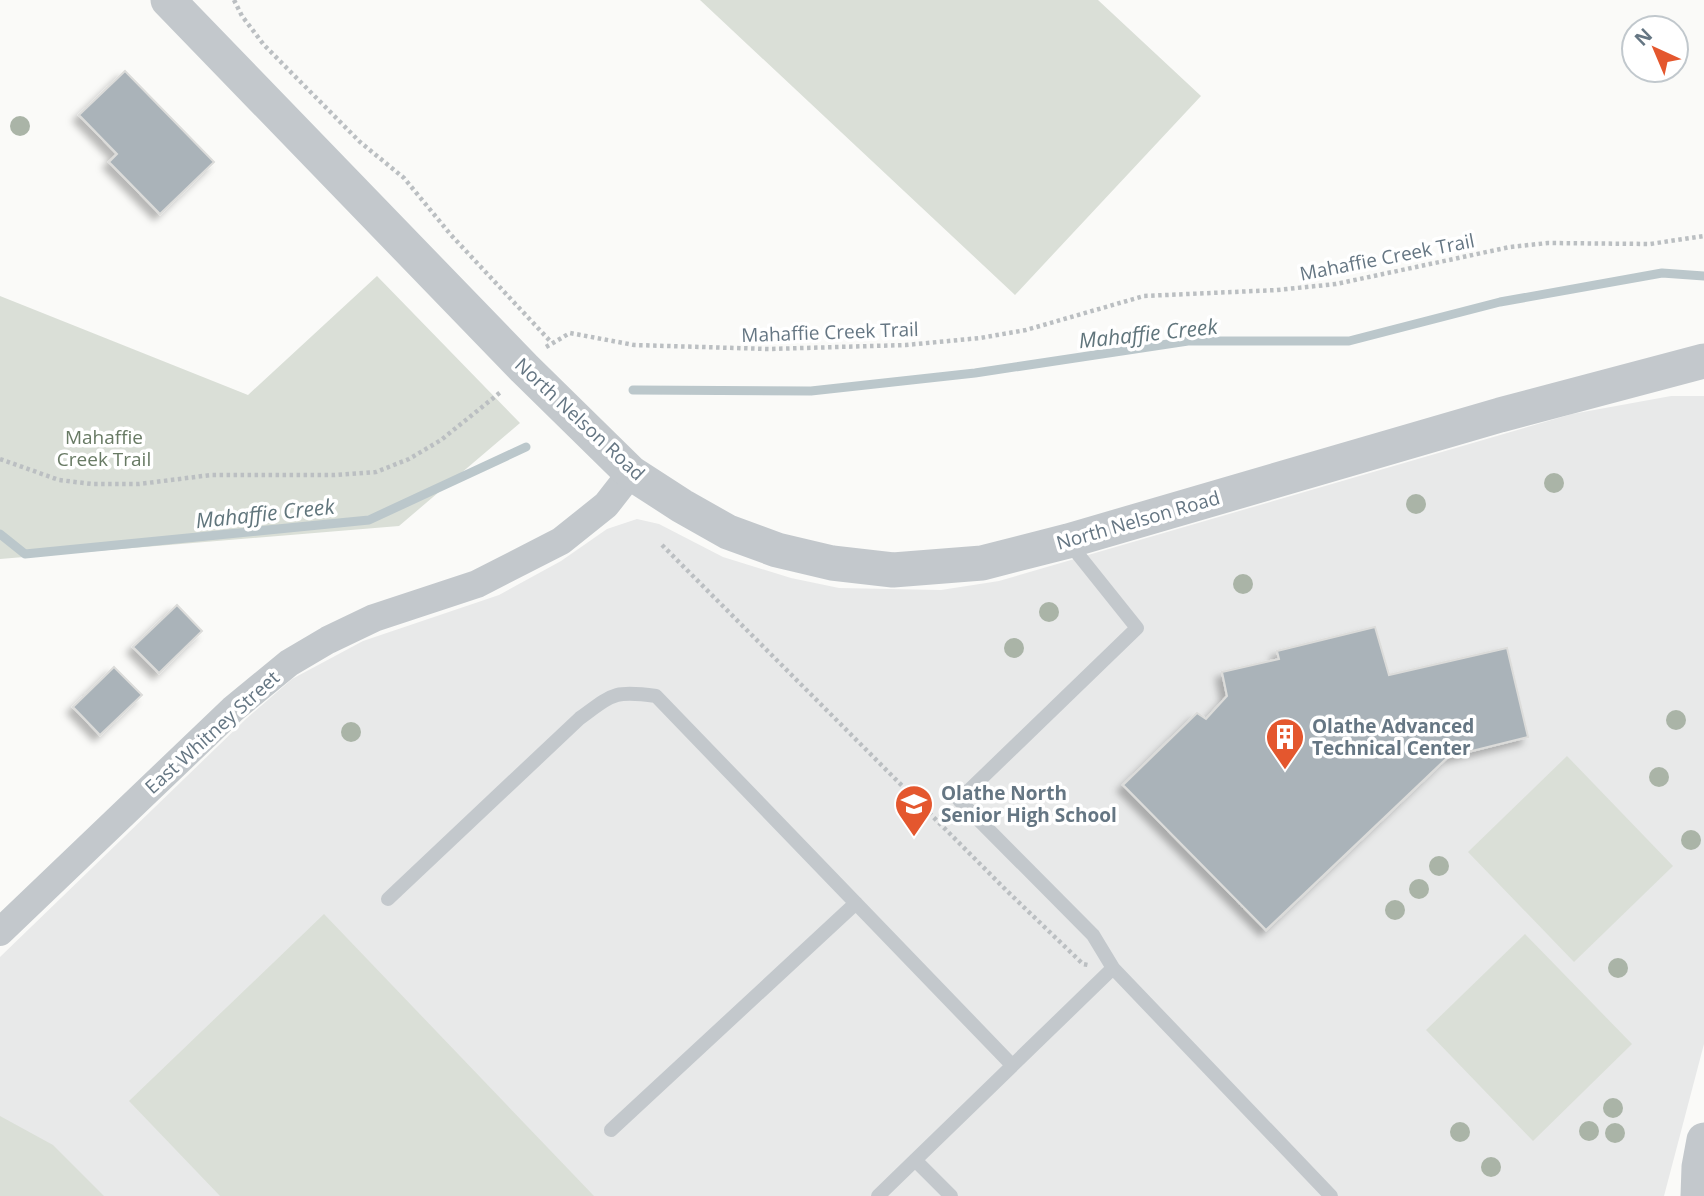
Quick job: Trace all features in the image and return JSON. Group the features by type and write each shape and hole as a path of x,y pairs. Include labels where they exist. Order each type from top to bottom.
{"street":[{"name":"North Nelson Road","path":"168,0 524,368 631,473 728,532 777,550 832,563 893,570 982,563 1068,541 1500,415 1704,361"},
{"name":"North Nelson Road","path":"1603,387 1704,387"},
{"name":"East Whitney Street","path":"0,932 233,709 289,663 328,639 374,618 477,584 561,541 607,505 631,473"},
{"path":"1698,1196 1704,1140"}],"lane":[{"path":"1068,541 1137,628 959,800 1093,935 1113,968 1331,1196"},
{"path":"388,899 580,718 613,694 656,696 1012,1065"},
{"path":"611,1130 856,903"},
{"path":"878,1196 1113,968"},
{"path":"915,1160 951,1196"}],"path":[{"path":"0,459 59,480 92,484 139,484 211,475 335,475 376,471 409,459 441,440 498,395 551,342 451,235 404,178 360,142 264,45 242,16 234,0"},
{"name":"Mahaffie Creek Trail","path":"551,342 570,333 634,345 769,349 906,345 968,340 1026,330 1144,296 1277,290 1336,284 1510,247 1548,243 1650,244 1704,236"},
{"path":"662,545 1083,964 1113,968"}],"shaded area":[{"name":"Olathe North Senior High School","path":"1671,396 1704,396 1704,1044 1664,1196 0,1196 0,957 247,718 292,679 363,641 499,595 561,561 607,529 637,519 659,524 723,557 791,578 839,588 941,590 999,581 1572,414"}],"green space":[{"path":"700,0 1098,0 1201,96 1015,295"},
{"name":"Mahaffie Creek Trail","path":"377,276 520,423 399,526 0,559 0,296 248,395"},
{"path":"1567,756 1673,866 1574,962 1468,852"},
{"path":"324,914 594,1196 220,1196 129,1101"},
{"path":"1525,934 1632,1044 1533,1141 1426,1030"},
{"path":"0,1116 53,1145 104,1196 0,1196"}],"building":[{"path":"125,71 214,162 160,214 109,162 117,154 79,115"},
{"path":"177,605 202,631 159,673 133,647"},
{"name":"Olathe Advanced Technical Center","path":"1375,627 1389,675 1507,648 1528,737 1448,757 1266,930 1123,785 1197,713 1206,719 1227,696 1222,672 1279,659 1277,651"},
{"path":"114,667 142,695 100,735 73,707"}],"waterway":[{"name":"Mahaffie Creek","path":"633,390 811,391 975,373 1188,341 1349,341 1500,302 1662,273 1704,276"},
{"name":"Mahaffie Creek","path":"0,534 25,554 369,520 526,447"}],"place":[{"name":"Olathe Advanced Technical Center","path":"1285,771"},
{"name":"Olathe North Senior High School","path":"914,838"}]}
